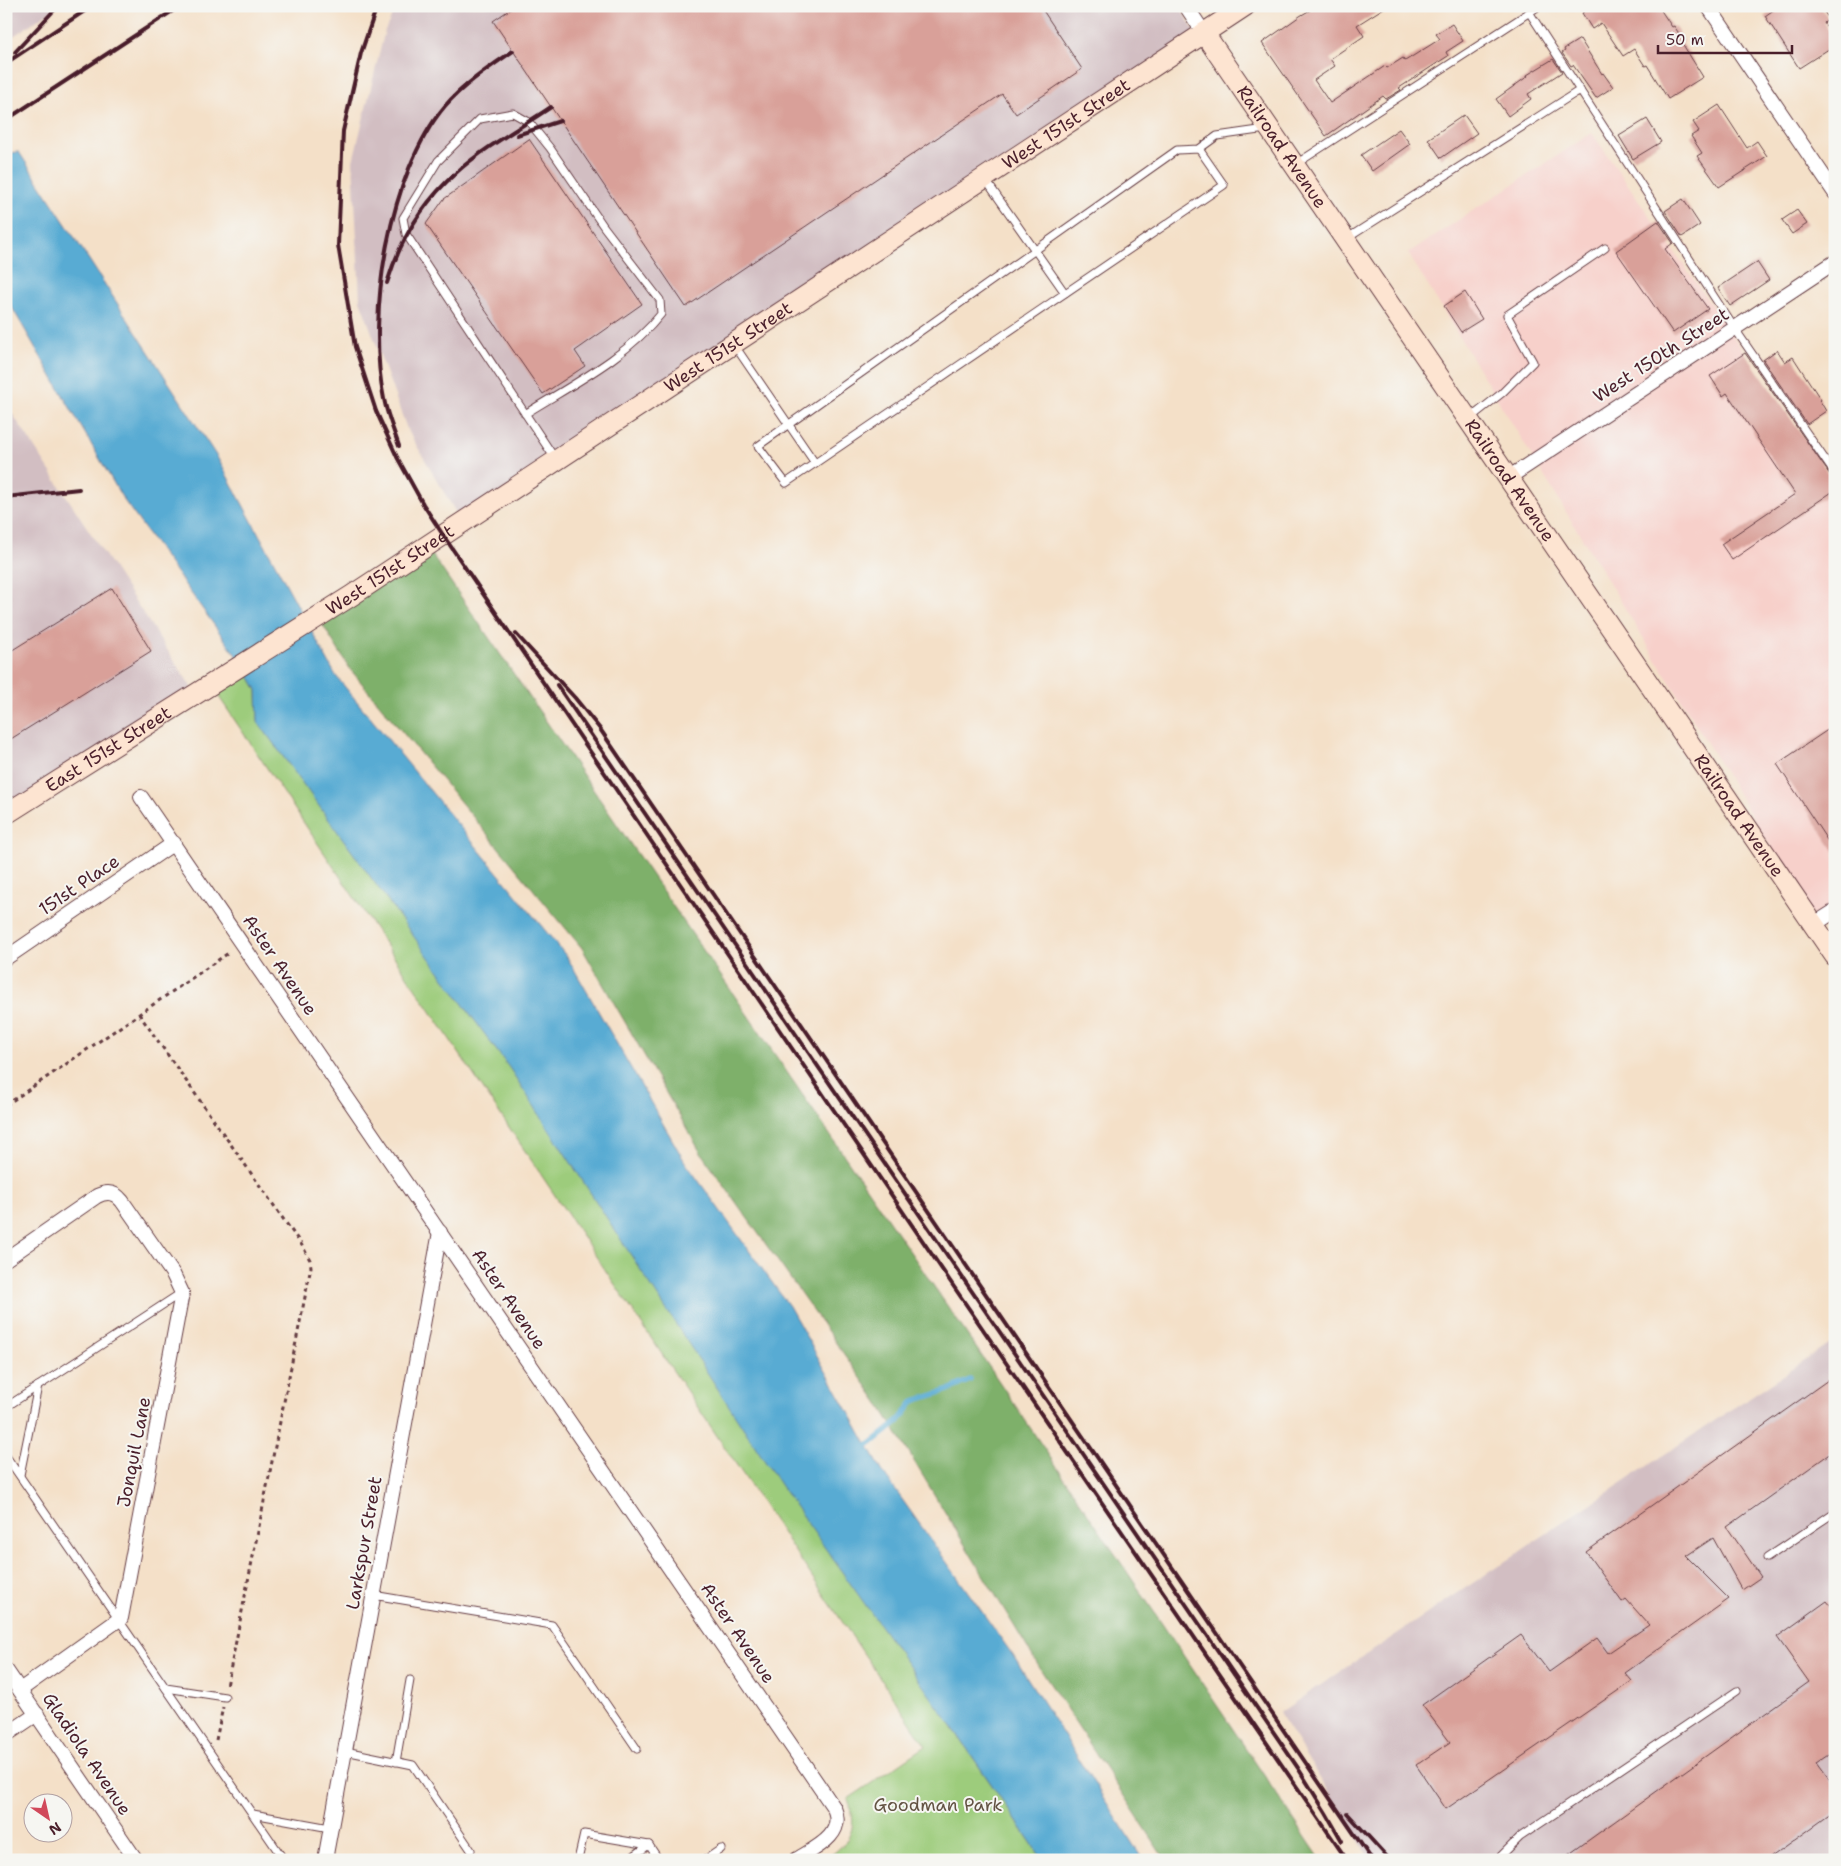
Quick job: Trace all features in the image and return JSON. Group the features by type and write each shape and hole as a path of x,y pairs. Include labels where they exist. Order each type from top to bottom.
{"street":[{"name":"Railroad Avenue","path":"1186,6 1835,956"},
{"name":"West 151st Street","path":"211,685 351,596 1245,6"},
{"path":"1708,6 1835,193"},
{"name":"West 150th Street","path":"1508,478 1835,262"},
{"name":"East 151st Street","path":"6,814 211,685"},
{"name":"Aster Avenue","path":"141,797 834,1808 837,1813 835,1831 823,1842 796,1860"},
{"name":"151st Place","path":"6,958 174,843"},
{"path":"1814,925 1835,911"},
{"path":"6,1259 97,1196 110,1193 118,1196 122,1201 173,1274 182,1293"},
{"name":"Larkspur Street","path":"325,1860 440,1232"},
{"name":"Jonquil Lane","path":"119,1620 123,1614 182,1293"},
{"path":"12,1682 119,1620"},
{"name":"Gladiola Avenue","path":"12,1682 37,1714 136,1860"},
{"path":"6,1735 37,1714"}],"lane":[{"path":"1294,165 1539,6"},
{"path":"1529,12 1735,329 1835,474"},
{"path":"1346,240 1580,90"},
{"path":"525,414 597,369 648,330 661,314 660,300 604,227 550,148 528,122 513,114 480,119 438,161 403,218 406,234 556,461"},
{"path":"1199,149 1224,185 786,483 758,446 1177,150 1199,149 1217,136 1270,129"},
{"path":"985,179 1065,293"},
{"path":"1468,420 1502,393 1533,362 1507,315 1605,248"},
{"path":"734,344 815,463"},
{"path":"6,1407 182,1293"},
{"path":"20,1475 38,1386"},
{"path":"6,1456 284,1860"},
{"path":"1767,1558 1835,1512"},
{"path":"374,1595 552,1625 636,1749"},
{"path":"396,1762 410,1680"},
{"path":"166,1688 225,1697"},
{"path":"1497,1860 1520,1837 1737,1691"},
{"path":"345,1751 413,1765 471,1850"},
{"path":"253,1814 330,1828"},
{"path":"578,1860 584,1834 649,1845 659,1860"},
{"path":"628,1860 649,1845"},
{"path":"705,1860 721,1849"}],"path":[{"path":"6,1105 242,944"},
{"path":"139,1014 303,1247 310,1260 311,1267 213,1756"}],"shaded area":[{"path":"6,6 58,6 6,41"},
{"path":"397,6 1179,6 1198,37 462,523 407,429 360,300 353,161 385,30"},
{"path":"1592,133 1835,483 1835,905 1814,918 1408,253"},
{"path":"6,404 198,697 6,816"},
{"path":"1835,1340 1835,1860 1371,1860 1279,1713"}],"green space":[{"path":"426,546 992,1371 1321,1860 1166,1860 1041,1670 878,1402 701,1153 582,948 350,669 318,617"},
{"name":"Goodman Park","path":"243,665 257,690 258,722 515,1071 1043,1860 824,1860 840,1848 850,1834 853,1819 848,1799 926,1746 211,685"}],"water":[{"path":"19,152 217,457 336,676 567,957 685,1162 789,1306 884,1474 1012,1654 1143,1860 1043,1860 953,1728 781,1486 510,1069 258,722 257,690 243,665 123,499 6,297 6,153"}],"building":[{"path":"515,6 1040,6 1082,69 1016,114 1002,94 686,307 493,21"},
{"path":"1317,6 1387,6 1357,25 1364,36 1330,59 1335,66 1314,80 1330,103 1385,66 1387,68 1403,58 1405,61 1440,39 1436,34 1452,24 1463,41 1446,52 1448,56 1399,88 1401,90 1386,99 1383,96 1326,136 1262,43"},
{"path":"1592,6 1658,6 1684,41 1682,43 1703,77 1668,99 1647,65 1645,66 1634,49 1623,56 1601,23 1592,29 1582,13"},
{"path":"1779,6 1820,6 1829,19 1824,23 1835,40 1835,45 1799,68 1765,16"},
{"path":"1580,39 1602,74 1613,87 1596,98 1573,65 1571,66 1562,53 1565,51 1564,49"},
{"path":"1553,59 1562,72 1528,94 1531,99 1508,116 1496,99 1527,75"},
{"path":"1719,105 1747,148 1757,141 1767,156 1719,187 1697,156 1702,153 1691,136 1699,131 1693,122"},
{"path":"1464,115 1477,133 1441,158 1428,139"},
{"path":"1647,119 1661,142 1633,159 1619,136"},
{"path":"1399,129 1410,144 1372,171 1361,155"},
{"path":"529,139 642,304 575,351 585,366 543,394 426,224 444,199"},
{"path":"1683,199 1700,225 1682,237 1665,211"},
{"path":"1797,210 1807,224 1792,234 1782,220"},
{"path":"1658,221 1673,243 1665,249 1708,309 1673,333 1616,251"},
{"path":"1757,262 1769,280 1730,306 1718,288"},
{"path":"1465,292 1482,319 1461,332 1444,306"},
{"path":"1777,350 1785,362 1793,357 1826,411 1807,424 1763,360"},
{"path":"1745,353 1835,482 1835,490 1732,560 1721,544 1795,494 1727,393 1723,396 1710,376"},
{"path":"112,588 151,651 6,742 6,654"},
{"path":"1829,729 1835,738 1835,852 1777,764"},
{"path":"1835,1375 1835,1450 1727,1527 1761,1577 1742,1590 1713,1538 1686,1556 1729,1599 1625,1673 1632,1681 1446,1809 1416,1765 1450,1742 1422,1705 1521,1635 1549,1672 1597,1638 1608,1653 1649,1625 1626,1599 1622,1602 1586,1552"},
{"path":"1827,1601 1835,1611 1835,1750 1816,1763 1835,1789 1835,1811 1767,1860 1561,1860 1809,1682 1777,1637"}],"waterway":[{"path":"868,1446 898,1422 914,1401 949,1390 970,1380"}],"railway":[{"path":"15,52 58,6"},
{"path":"6,63 92,6"},
{"path":"6,120 180,6"},
{"path":"377,6 361,53 343,131 338,245 355,347 376,411 397,457 443,535 954,1287 1347,1860"},
{"path":"399,446 384,399 379,365 378,327 387,246 396,206 409,168 426,134 445,106 469,83 513,51"},
{"path":"387,283 392,267 414,223 423,209 445,184 479,154 551,107"},
{"path":"517,135 560,121"},
{"path":"6,497 79,489"},
{"path":"516,634 575,698 600,729 1372,1860"},
{"path":"557,685 1298,1768 1342,1841"},
{"path":"1347,1813 1390,1860"}]}
